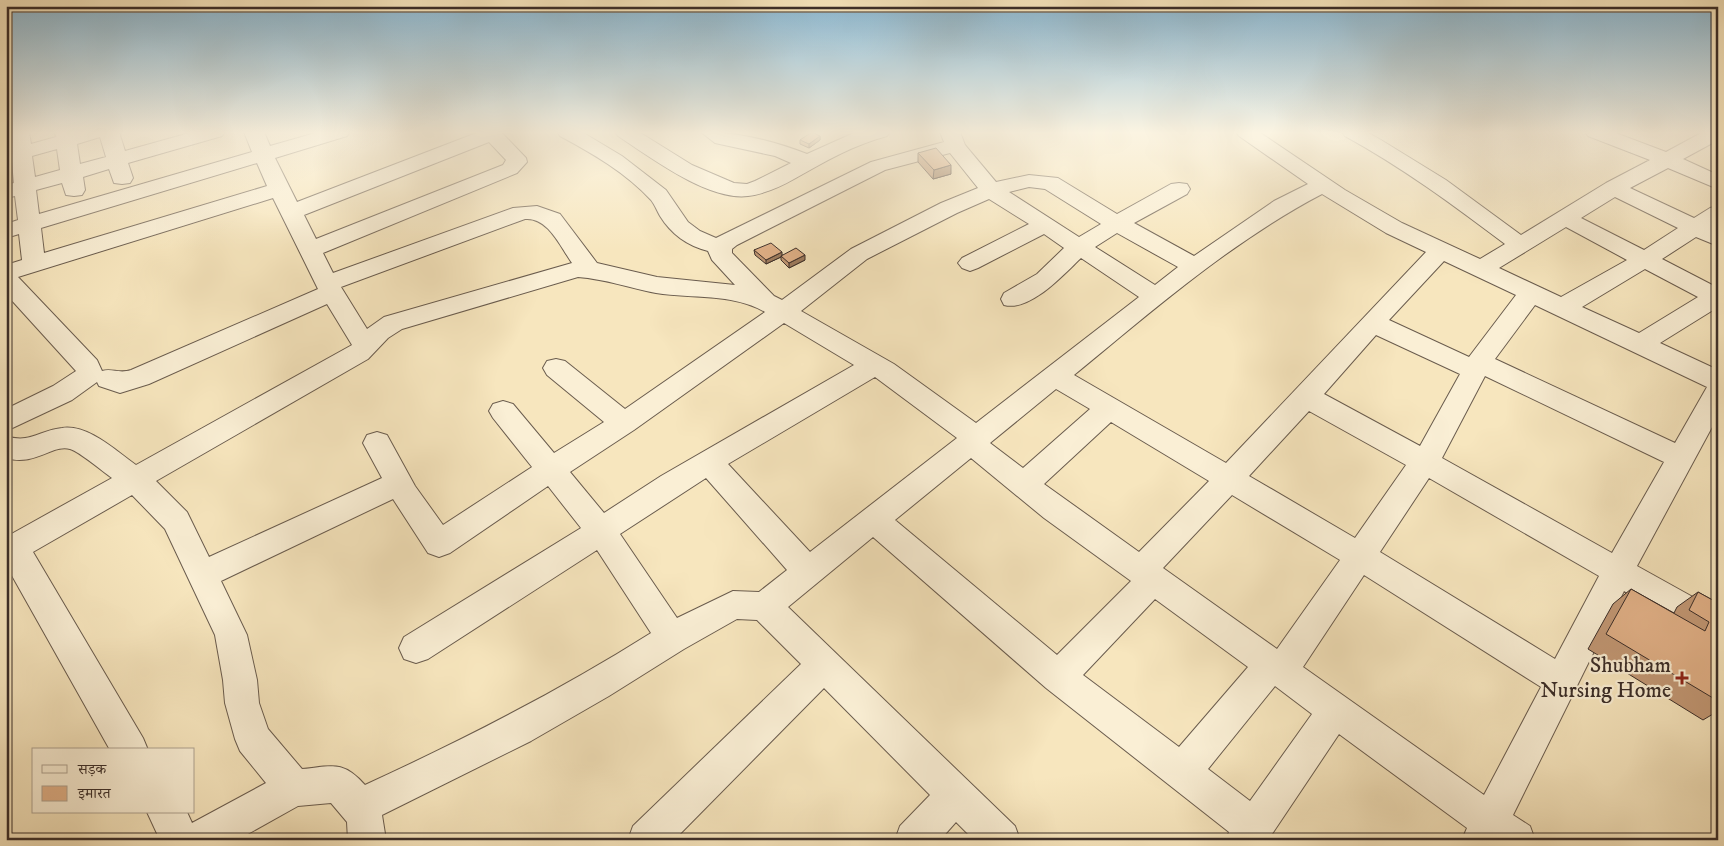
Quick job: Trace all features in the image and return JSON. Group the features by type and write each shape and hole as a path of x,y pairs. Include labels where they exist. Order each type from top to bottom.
{"street":[{"path":"15,171 15,189 31,223 34,265"},
{"path":"15,189 77,171"},
{"path":"121,171 135,233"},
{"path":"195,171 209,210"},
{"path":"6,231 208,171"},
{"path":"272,171 329,288 366,348"},
{"path":"291,212 398,171"},
{"path":"310,250 504,171"},
{"path":"629,171 662,200 670,216 696,239 720,247"},
{"path":"689,171 713,183 734,190 745,190 768,184 791,171"},
{"path":"720,247 741,234 867,171"},
{"path":"977,171 991,190 1155,296"},
{"path":"1303,171 1394,228 1718,381"},
{"path":"1418,171 1469,206 1520,245"},
{"path":"1481,269 1644,171"},
{"path":"1694,171 1718,183"},
{"path":"72,173 85,249"},
{"path":"378,443 399,483 439,544 624,423 774,307 859,254 949,208 991,190 1029,181 1050,183 1116,224 1194,266"},
{"path":"199,840 294,788 338,784 354,798 363,824 426,777 595,686 672,638 733,605 765,606 1194,266 1282,206 1322,185"},
{"path":"1614,188 1718,239"},
{"path":"6,273 280,189"},
{"path":"1013,299 1045,279 1079,248 1116,224 1179,189"},
{"path":"108,379 120,383 140,377 329,288 387,263 521,213 534,211 544,214 552,220 588,268"},
{"path":"1562,308 1644,260 1693,227 1718,213"},
{"path":"1565,218 1717,297"},
{"path":"970,263 1045,225"},
{"path":"720,247 720,255 774,307"},
{"path":"1058,677 1230,479 1413,277 1441,250"},
{"path":"129,748 10,550 359,354 379,332 398,321 568,271 588,268 657,285 733,292 774,307 875,365 974,440 1024,484 1335,710 1496,834 1562,682 1618,572 1718,391"},
{"path":"6,279 88,367 89,374 85,380 72,388 6,421"},
{"path":"1182,772 1277,668 1360,556 1424,462 1477,366 1531,293"},
{"path":"1640,344 1717,297"},
{"path":"1372,323 1477,366 1681,458"},
{"path":"416,648 601,531 671,484 875,365"},
{"path":"556,368 624,423"},
{"path":"1055,376 1360,556 1562,682"},
{"path":"1306,397 1718,628"},
{"path":"1024,484 1110,408"},
{"path":"503,411 601,531 672,638"},
{"path":"6,446 13,450 26,450 61,438 75,438 135,479 176,522 203,575 230,635 240,680 242,703 253,740 294,788"},
{"path":"709,462 809,572"},
{"path":"203,575 399,483"},
{"path":"874,520 1058,677 1182,772 1250,834 1335,710"},
{"path":"765,606 1001,840"},
{"path":"646,840 824,665"},
{"path":"914,840 956,796"},
{"path":"167,814 181,840"}],"building":[{"path":"771,243 782,252 766,260 754,250"},
{"path":"796,248 805,255 789,263 781,256"},
{"path":"1631,589 1705,631 1709,622 1689,610 1698,592 1718,603 1718,701 1606,634"}],"place":[{"name":"Shubham Nursing Home","path":"1682,678"}]}
